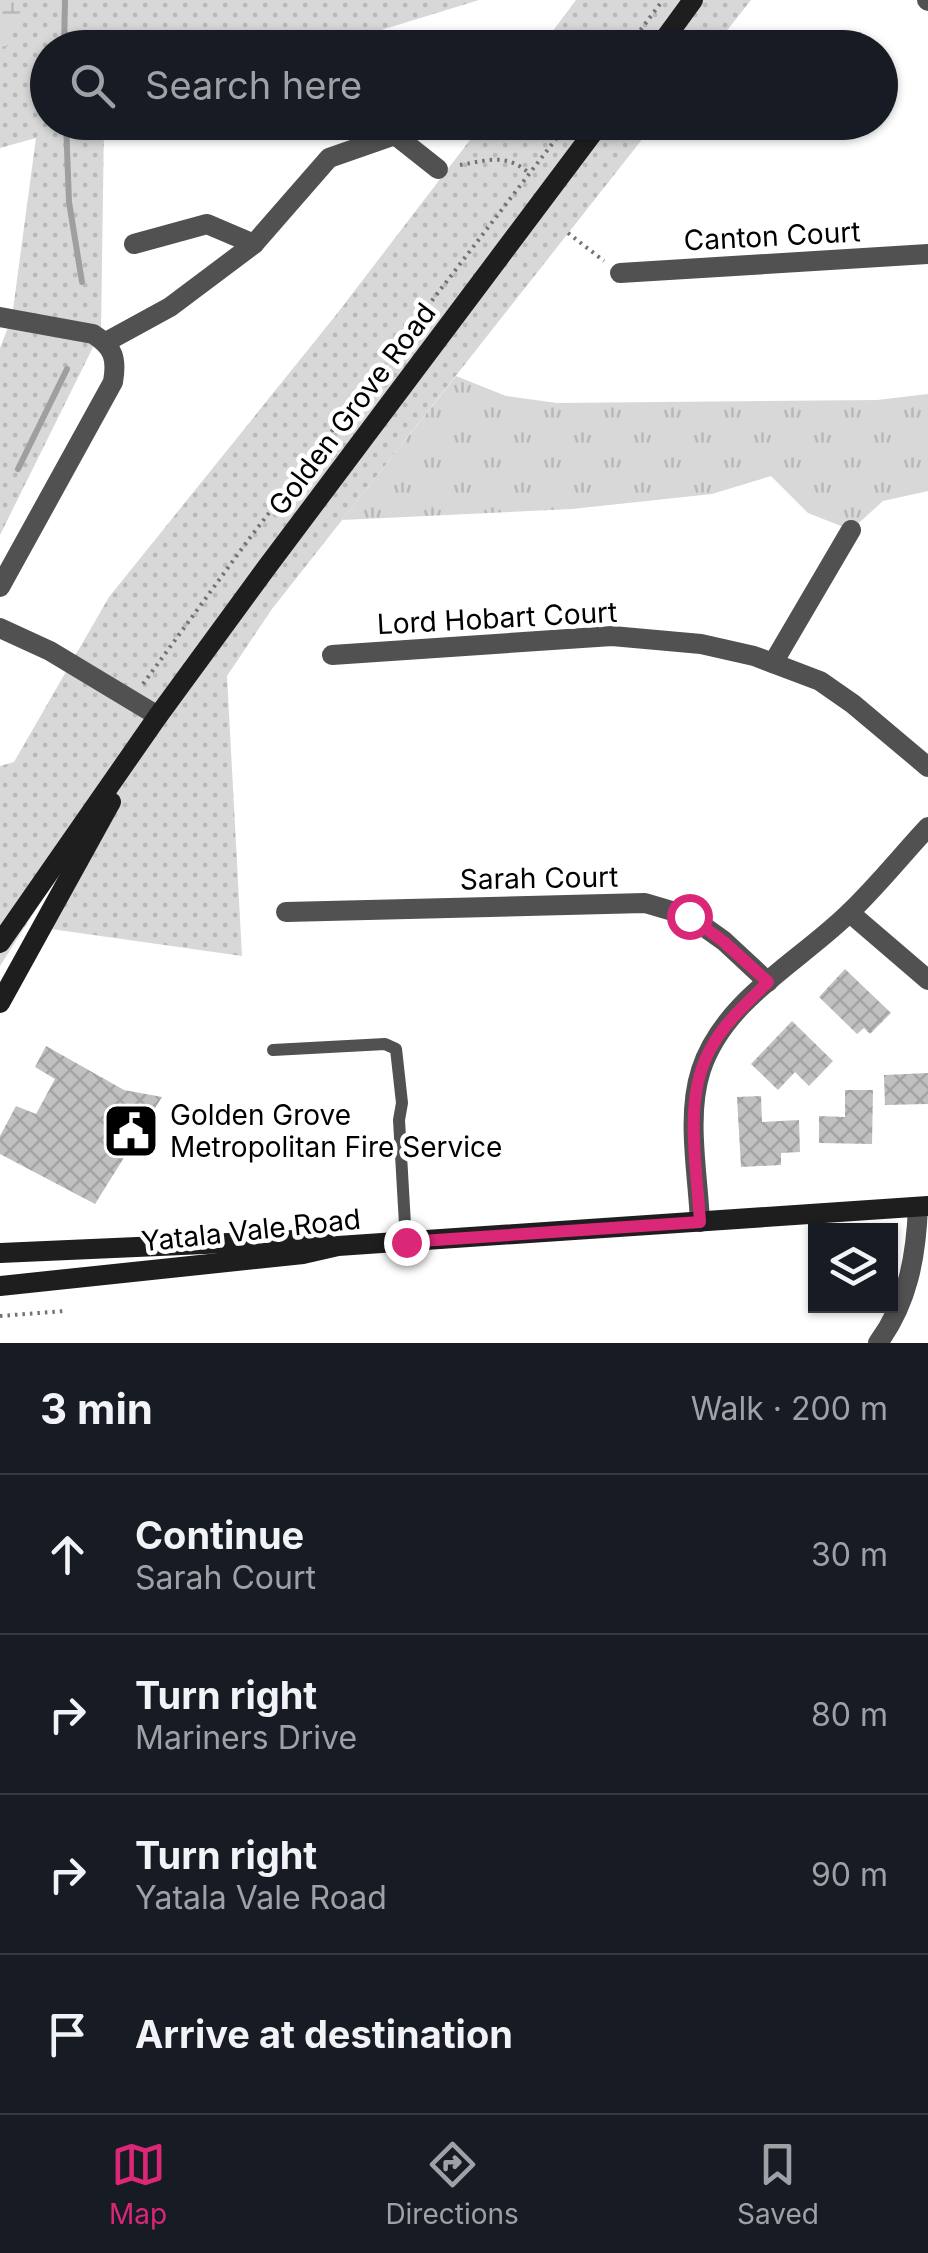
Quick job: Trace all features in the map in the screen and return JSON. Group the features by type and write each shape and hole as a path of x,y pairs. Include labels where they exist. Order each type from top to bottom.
{"main road":[{"path":"671,30 693,0"},
{"name":"Golden Grove Road","path":"0,942 154,723 588,140"},
{"name":"Golden Grove Road","path":"0,1004 154,723"},
{"name":"Yatala Vale Road","path":"0,1286 285,1256 338,1246 923,1206"},
{"path":"6,1251 294,1240 338,1246"}],"street":[{"path":"106,342 170,307 254,244 329,158 381,140"},
{"path":"401,140 438,169"},
{"path":"134,244 207,224 254,244"},
{"name":"Canton Court","path":"620,273 928,254"},
{"path":"0,316 79,330 106,342 116,363 112,382 0,587"},
{"path":"773,663 851,530"},
{"path":"0,628 50,651 132,700 154,723"},
{"name":"Lord Hobart Court","path":"332,655 612,636 701,644 820,680 928,767"},
{"path":"700,1222 695,1094 701,1069 728,1022 850,912 928,827"},
{"name":"Sarah Court","path":"286,912 645,904 689,916 768,982"},
{"path":"850,912 928,980"},
{"path":"878,1343 896,1315 909,1282 923,1206"}],"lane":[{"path":"272,1050 384,1044 396,1049 402,1103 399,1120 406,1242"}],"path":[{"path":"640,30 663,0"},
{"path":"132,700 248,539 556,140"},
{"path":"438,169 492,160 516,162 530,174"},
{"path":"568,233 620,273"},
{"path":"0,1316 64,1311"}],"green space":[{"path":"0,0 479,0 381,30 30,30 30,140 0,148"},
{"path":"0,0 24,2 0,62"},
{"path":"576,0 751,0 727,30 554,30"},
{"path":"36,140 104,140 101,331 0,535 0,348 12,317"},
{"path":"470,140 642,140 272,609 227,676 242,956 44,928 139,747 0,966 0,766 14,762 109,597 336,315"},
{"path":"456,376 506,396 557,403 877,400 928,394 928,491 883,501 851,530 808,513 771,476 712,494 572,509 342,520"}],"building":[{"path":"845,969 891,1013 870,1034 864,1028 857,1034 819,997"},
{"path":"792,1021 833,1061 809,1086 795,1072 778,1090 751,1064"},
{"path":"46,1046 124,1090 162,1097 95,1204 0,1154 0,1136 16,1106 36,1114 55,1079 35,1067"},
{"path":"928,1073 928,1104 885,1105 884,1075"},
{"path":"845,1090 873,1090 872,1144 819,1143 819,1116 845,1117"},
{"path":"761,1096 762,1122 799,1120 800,1152 781,1153 781,1165 741,1167 737,1097"}],"waterway":[{"path":"64,30 65,0"},
{"path":"67,140 69,202 82,282"},
{"path":"18,469 67,369"}],"place":[{"name":"Golden Grove Metropolitan Fire Service","path":"131,1131"}],"route":[{"path":"406,1242 700,1222 695,1094 701,1069 728,1022 768,982 689,916"}]}
